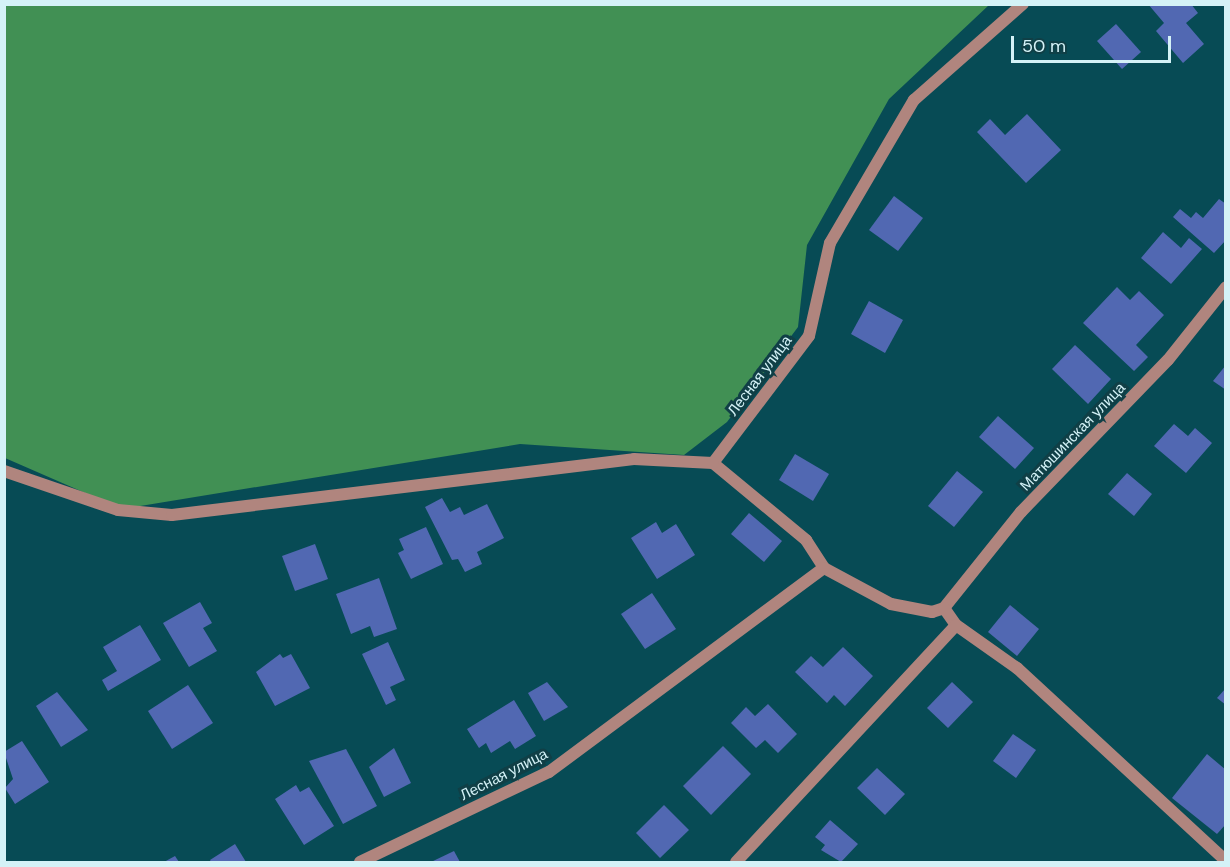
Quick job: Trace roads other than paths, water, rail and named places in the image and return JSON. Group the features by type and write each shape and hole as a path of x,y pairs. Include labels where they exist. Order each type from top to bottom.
{"street":[{"name":"Лесная улица","path":"713,463 809,336 830,243 914,100 1023,4"},
{"name":"Матюшинская улица","path":"944,608 1021,512 1168,360 1226,287"},
{"path":"4,471 118,510 172,515 634,459 713,463 806,540 824,567 891,604 915,612 944,608 956,625 1017,669 1226,861"},
{"name":"Лесная улица","path":"360,862 549,772 824,567"},
{"path":"736,862 956,625"}]}
